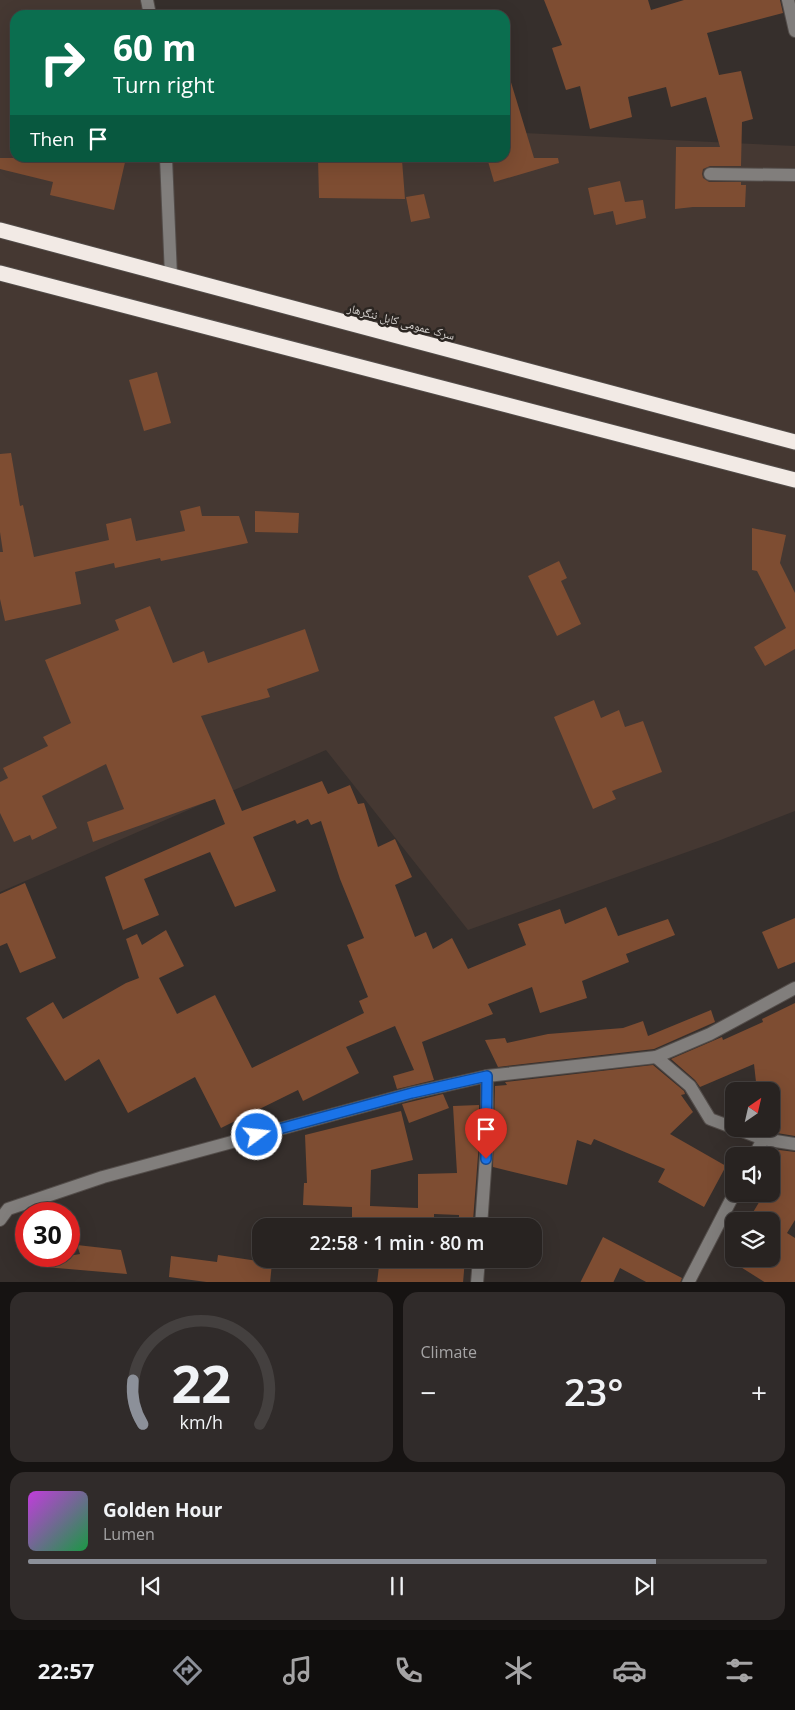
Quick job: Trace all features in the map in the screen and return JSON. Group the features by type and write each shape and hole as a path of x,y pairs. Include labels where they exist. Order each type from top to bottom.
{"highway":[{"name":"سرک عمومی کابل ننگرهار","path":"1,226 171,276 795,442"},
{"path":"0,273 795,480"}],"street":[{"path":"788,0 795,31"},
{"path":"166,162 171,276"},
{"path":"710,174 795,175"},
{"path":"0,1220 8,1209 103,1177 412,1093 487,1076 656,1057 710,1034 795,988"},
{"path":"656,1057 690,1086 710,1119 725,1124"},
{"path":"482,1218 487,1142 487,1076"},
{"path":"759,1147 763,1139 795,1144"},
{"path":"688,1282 730,1202"},
{"path":"477,1282 478,1268"}],"shaded area":[{"path":"0,0 147,0 149,10 10,10 10,162 510,162 510,132 795,146 795,811 718,841 468,930 326,750 0,892"}],"building":[{"path":"544,0 648,0 651,10 684,0 780,0 783,13 707,33 719,75 741,71 753,119 742,122 741,166 710,166 703,169 702,174 703,178 709,182 741,182 741,185 746,185 745,207 675,209 676,147 720,147 706,97 671,107 666,87 628,97 632,117 590,129 580,86 566,90 552,48 562,45"},
{"path":"510,79 534,158 558,158 559,163 494,182 488,162 510,162"},
{"path":"0,158 10,158 10,162 125,162 114,210 50,195 53,182 0,169"},
{"path":"318,162 402,162 405,199 319,198"},
{"path":"620,181 625,202 643,200 646,218 616,225 613,211 594,215 588,188"},
{"path":"424,194 430,218 411,222 406,197"},
{"path":"157,372 171,423 144,431 129,380"},
{"path":"11,453 20,506 23,505 34,557 109,540 106,524 131,518 136,541 185,531 180,511 200,506 202,516 239,516 248,543 161,561 160,558 115,568 114,563 75,572 81,604 5,621 0,599 0,552 3,552 0,532 0,454"},
{"path":"255,511 299,513 298,533 255,532"},
{"path":"752,528 786,535 780,563 795,593 795,649 765,666 754,647 786,628 757,571 752,570"},
{"path":"559,561 567,578 561,581 581,624 557,636 528,576"},
{"path":"150,606 173,663 204,651 208,663 305,629 319,671 267,689 270,697 201,716 242,811 322,781 328,794 350,785 358,804 364,803 378,847 395,839 412,877 395,885 415,937 426,932 433,949 452,938 468,969 526,945 518,924 560,909 565,924 606,907 618,936 668,919 675,935 626,954 629,962 582,981 587,998 540,1013 532,987 488,1004 493,1014 422,1042 434,1080 397,1089 393,1076 414,1070 395,1026 346,1047 359,1073 303,1101 298,1090 221,1128 195,1077 128,1113 99,1059 65,1081 26,1018 53,1002 63,1019 126,983 139,978 126,939 137,934 142,945 166,930 184,966 159,978 177,1014 215,995 252,1068 364,1013 359,1001 368,997 347,945 364,938 340,879 321,821 311,825 308,819 297,824 295,820 253,837 276,891 235,907 210,852 144,879 159,915 123,930 105,877 225,824 215,799 93,842 87,822 124,809 106,764 42,796 57,828 32,840 30,835 14,842 0,813 0,782 8,778 3,768 48,746 43,737 71,723 45,660 119,630 115,620"},
{"path":"594,700 601,718 619,710 625,727 643,721 662,772 612,791 616,799 593,809 554,717"},
{"path":"25,883 56,958 20,973 7,943 0,946 0,894"},
{"path":"795,918 795,962 778,969 762,932"},
{"path":"795,1003 795,1136 780,1134 780,1082 756,1082 754,1064 700,1087 695,1080 671,1059 722,1037 723,1040 763,1022 762,1019"},
{"path":"711,1010 715,1022 654,1049 498,1067 485,1040 505,1038 507,1043 548,1034 623,1028 643,1021 648,1036"},
{"path":"653,1065 684,1091 685,1094 681,1095 693,1112 670,1134 725,1165 725,1168 704,1207 658,1182 665,1169 594,1139 591,1145 577,1140 567,1185 493,1167 495,1086 507,1085 505,1082"},
{"path":"443,1094 449,1108 409,1123 402,1104"},
{"path":"479,1105 479,1142 473,1218 459,1218 459,1215 434,1214 434,1218 352,1218 352,1207 303,1205 304,1183 307,1183 305,1135 401,1111 413,1160 371,1170 370,1206 418,1208 418,1174 457,1173 453,1106"},
{"path":"780,1150 795,1152 795,1220 787,1233 795,1238 795,1282 764,1282 741,1267 780,1267 780,1212 753,1212 759,1202 780,1202"},
{"path":"603,1237 682,1278 680,1282 646,1282 620,1268 613,1282 580,1282"},
{"path":"80,1245 121,1250 127,1274 45,1267 80,1267"},
{"path":"218,1255 252,1260 252,1268 272,1268 270,1282 206,1282 169,1277 171,1256 217,1262"},
{"path":"379,1268 464,1268 463,1282 377,1282"}],"route":[{"path":"257,1135 412,1093 487,1076 486,1159"}]}
